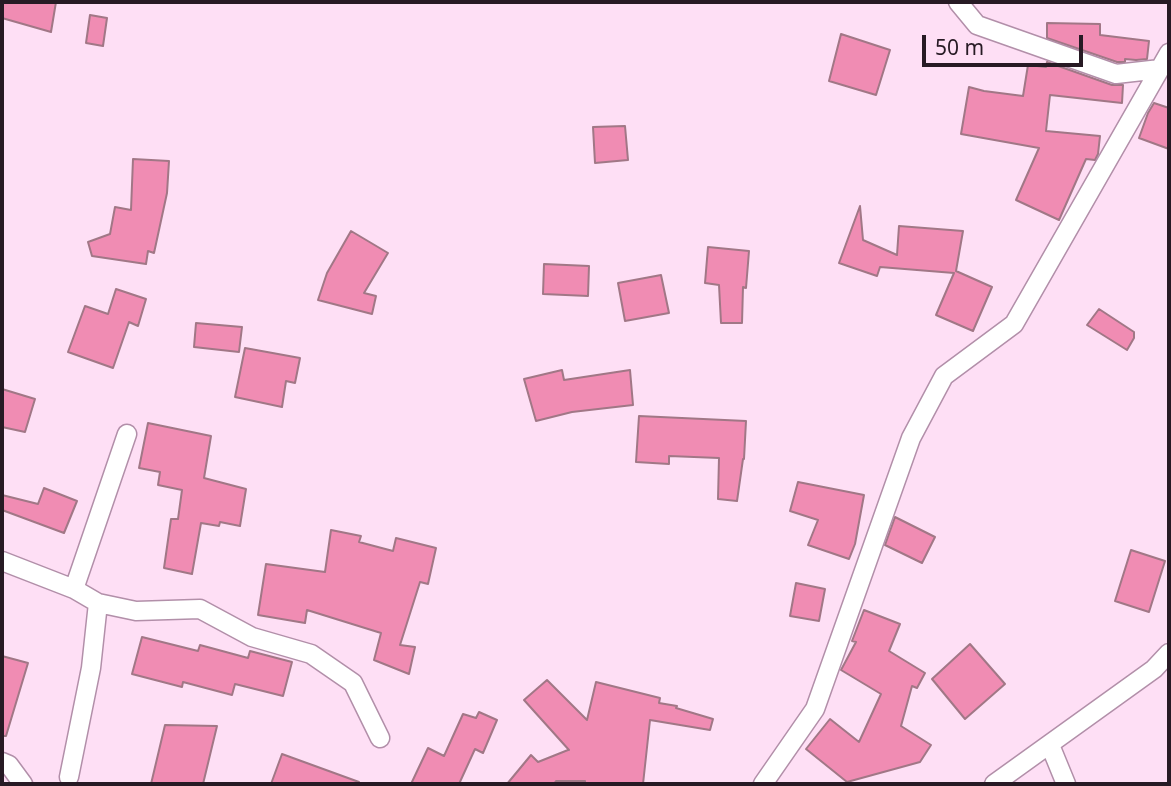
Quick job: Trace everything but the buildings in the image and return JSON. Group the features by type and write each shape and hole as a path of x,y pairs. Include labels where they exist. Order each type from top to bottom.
{"street":[{"path":"958,2 977,25 1116,74 1165,61"},
{"path":"763,784 815,709 911,438 944,376 1014,324 1165,61"},
{"path":"74,589 127,434"},
{"path":"2,561 74,589 98,603 136,611 200,609 252,637 311,654 354,683 380,738"},
{"path":"69,777 90,668 98,603"},
{"path":"995,784 1154,669 1169,653"},
{"path":"1050,745 1066,784"},
{"path":"2,762 9,765 23,784"}]}
